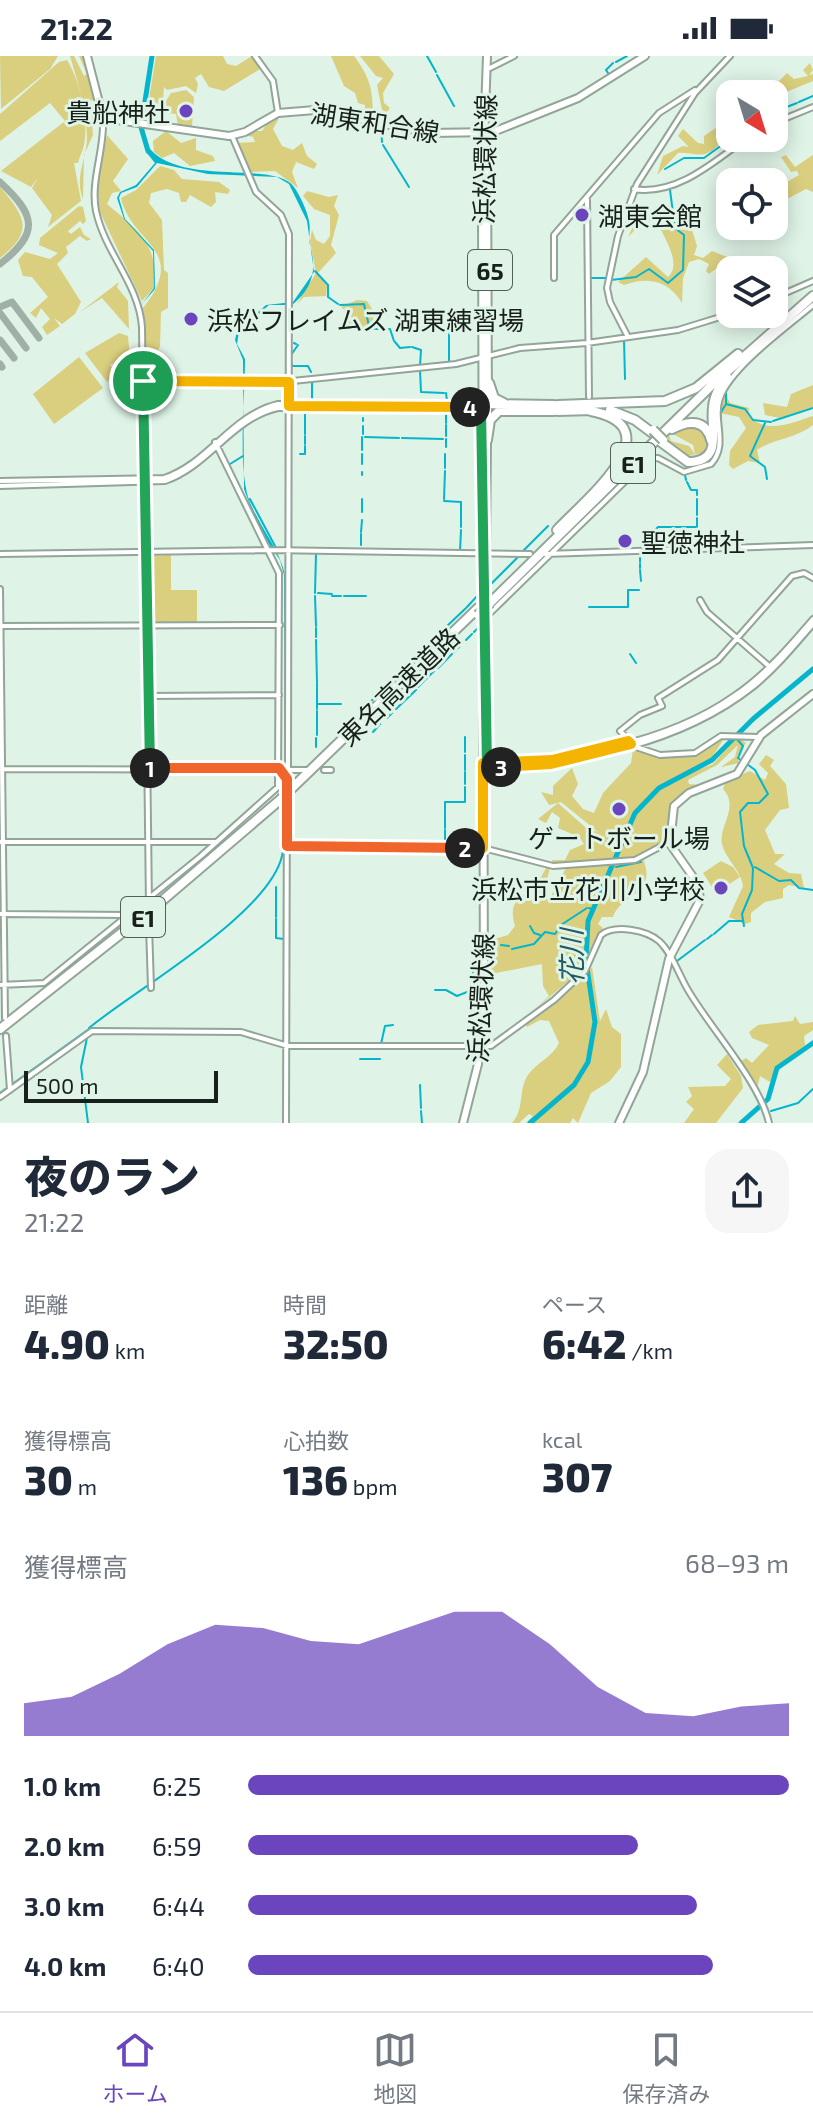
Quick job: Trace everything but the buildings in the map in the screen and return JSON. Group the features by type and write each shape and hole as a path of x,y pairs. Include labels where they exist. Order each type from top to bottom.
{"highway":[{"name":"東名高速道路","path":"788,317 813,293"},
{"name":"東名高速道路","path":"2,1033 130,934 285,798 481,613 557,530 738,354 813,293"},
{"name":"東名高速道路","path":"490,600 776,328"},
{"path":"590,404 620,413 652,431 685,461 696,462 707,457 714,444 712,413 718,390 776,328"},
{"path":"487,440 490,420 496,412 590,404 651,404 678,397 701,384 738,354"},
{"path":"489,383 494,398 511,404"},
{"path":"485,406 511,404 556,408"},
{"path":"557,530 611,472 626,449 627,433 621,423 590,404"},
{"path":"485,406 538,410"},
{"path":"627,469 680,425 702,425 711,439 707,452 692,459 676,453 662,441"}],"main road":[{"path":"87,56 103,118 232,136 278,113"},
{"name":"浜松環状線","path":"485,133 489,56"},
{"name":"浜松環状線","path":"465,1123 482,1047 485,133 489,56"},
{"name":"湖東和合線","path":"278,113 326,110 423,133 485,133 516,126 578,98 645,56"},
{"name":"浜松環状線","path":"485,765 481,613 487,440 485,406 489,383 486,359"},
{"path":"619,1123 642,1076 669,956 701,896 698,884 670,842 676,803 687,794 737,774 759,737 813,694"}],"street":[{"path":"255,56 273,81 278,113"},
{"path":"490,68 514,56"},
{"path":"628,337 611,304 607,288 617,242 634,189 700,87 730,56"},
{"path":"554,278 554,235 659,113 700,87"},
{"path":"788,117 813,107"},
{"path":"103,118 95,206 103,232 139,305 145,482 149,907"},
{"path":"2,985 44,983 130,916 277,789 284,770 288,227 281,215 258,194 232,136"},
{"path":"634,189 658,190 695,175 727,152"},
{"path":"587,199 590,404"},
{"path":"788,292 813,281"},
{"path":"481,613 648,459 658,458 688,472 711,464 720,448 717,410 725,387 813,305"},
{"path":"143,381 289,382 486,359 523,347 590,343 692,327 716,319"},
{"path":"0,484 145,482 175,474 244,420 289,405 485,406"},
{"path":"216,444 272,550 279,576 279,695 287,846 286,1123"},
{"path":"548,554 813,545"},
{"path":"0,554 288,550 530,554"},
{"path":"759,737 731,735 715,738 692,753 658,755 629,742 620,731 640,715 662,706 658,698 710,666 738,639 792,576 804,573 813,578"},
{"path":"0,589 3,1016"},
{"path":"700,600 707,612 771,668"},
{"path":"485,765 552,760 629,742 707,717 746,692 813,622"},
{"path":"0,626 280,625"},
{"path":"147,696 279,695"},
{"path":"1,769 307,770"},
{"path":"324,770 331,770"},
{"path":"2,842 217,842"},
{"path":"287,846 485,848 542,865 613,862 645,857 670,842"},
{"path":"2,914 124,912 130,916"},
{"path":"149,925 150,986"},
{"path":"0,1097 90,1032 241,1032 287,1046 482,1047 503,1041 585,971 599,938 615,928 652,937 669,956 763,1104 769,1123"},
{"path":"2,1033 9,1088"}],"shaded area":[{"path":"0,56 58,56 50,69 1,109"},
{"path":"70,56 74,56 84,76 87,74 79,56 85,56 96,97 90,102 93,135 85,152 85,116"},
{"path":"156,56 223,56 227,64 236,66 252,56 260,69 224,91 209,87 201,74 195,78 198,84 196,93 186,86 167,90 164,87 161,124 146,117"},
{"path":"331,56 354,56 360,64 370,86 373,118 365,115 365,105 358,103 355,93 344,86"},
{"path":"360,56 379,56 394,74 383,93 384,103 390,108 387,112 382,110 377,85 383,78 376,76"},
{"path":"67,60 76,79 84,113 84,145 78,163 74,163 81,201 48,227 52,215 32,188 38,178 31,187 1,171 65,121 50,103 0,141 0,114 59,62"},
{"path":"810,63 813,70 809,75 813,74 813,81 788,91 788,80 780,80 787,73 794,79 808,76 803,70"},
{"path":"186,90 194,97 192,126 178,126 176,114 167,113 166,101 171,93"},
{"path":"279,118 273,129 282,146 293,150 302,143 307,156 317,164 314,169 296,162 292,172 298,188 275,171 250,172 236,143 255,142 253,137 245,135 262,131"},
{"path":"716,128 715,148 702,154 678,153 657,175 663,156 683,146 689,147 678,136 683,129 698,143 704,144 704,136"},
{"path":"166,131 181,143 196,138 196,150 213,156 215,161 190,166 174,153 162,158 154,152 153,141"},
{"path":"107,135 128,159 113,181 121,191 112,193 107,204 137,230 150,249 153,260 154,288 142,301 99,210 97,184"},
{"path":"786,155 795,167 813,155 813,192 806,189 789,198 788,181 799,175 797,171 791,172 781,157"},
{"path":"84,158 83,199 80,175"},
{"path":"160,166 174,170 182,179 219,182 230,190 228,194 215,192 216,202 211,207 190,195 186,202 181,202 179,193 167,189 151,193 149,203 162,220 164,270 168,273 168,308 161,312 160,347 154,356 146,346 143,308 156,288 161,272 159,259 127,214 121,198 136,190"},
{"path":"0,187 16,207 22,232 11,249 0,258"},
{"path":"307,191 329,197 338,195 334,206 339,215 331,245 336,253 318,273 327,286 326,296 304,297 297,304 316,273 310,241 312,230 316,240 324,244 330,236 330,215 314,209 303,196"},
{"path":"644,203 648,217 658,215 660,205 669,205 673,229 692,230 697,246 694,255 703,258 712,251 725,256 716,256 716,269 709,274 706,271 709,264 699,259 689,262 683,278 682,303 672,290 659,283 643,281 624,285 618,282 646,257 668,277 672,271 673,257 655,219 640,225 628,237"},
{"path":"79,206 83,207 86,221 83,224 80,221 68,231 71,234 80,227 84,235 91,239 87,241 80,236 66,247 68,253 57,264 81,302 75,314 62,324 54,318 60,326 47,335 42,327 50,319 41,308 36,318 30,313 48,297 32,277 23,276 18,260 25,252 50,259 58,253 39,245 40,238"},
{"path":"119,282 117,287 128,301 129,329 102,298 80,312"},
{"path":"357,300 367,301 374,312 372,329 347,330 351,315 341,307"},
{"path":"119,333 128,336 130,358 127,356 110,365 117,374 107,382 85,353"},
{"path":"79,357 103,388 54,424 33,394"},
{"path":"813,385 813,407 780,418 765,415 763,403 787,407 791,394"},
{"path":"725,393 730,403 749,408 748,415 762,425 779,426 813,416 813,425 757,450 760,463 748,461 733,469 729,465 730,451 746,428 739,417 720,413"},
{"path":"681,426 701,426 709,440 703,453 686,456 665,439 669,435 671,441 689,446 695,454 693,445 671,433"},
{"path":"171,555 171,590 197,590 197,623 152,623 151,556"},
{"path":"725,737 709,762 672,780 713,764 737,737 746,743 737,756 739,763 721,767 735,757 738,745 717,765 688,780 689,784 701,785 673,805 665,842 645,855 631,859 643,859 646,880 642,887 617,909 613,917 602,917 598,924 603,928 592,948 589,971 592,967 600,1021 606,1009 612,1027 621,1034 621,1067 610,1081 591,1093 578,1123 573,1118 570,1123 526,1123 533,1116 529,1114 519,1123 512,1123 519,1112 528,1075 559,1043 549,1021 540,1020 527,1027 525,1023 587,973 585,967 534,1010 549,996 543,986 542,964 491,974 491,940 508,935 515,926 515,903 534,890 546,868 550,868 542,898 550,898 566,868 576,863 552,864 552,860 565,860 570,850 584,844 579,837 558,828 560,818 552,812 546,823 538,819 558,803 585,827 598,832 561,802 549,805 541,792 553,795 553,786 572,768 578,784 572,796 583,809 594,813 603,793 631,763 633,749 660,757 692,755"},
{"path":"766,755 774,760 770,766 786,784 789,808 780,810 765,830 775,854 785,854 774,864 789,873 801,874 804,888 789,885 783,889 783,898 765,902 751,913 751,922 745,924 729,917 743,886 722,844 729,810 728,796 723,789 726,781 750,771 765,780 768,773 759,764"},
{"path":"721,861 733,867 740,877 716,893 703,873"},
{"path":"795,1016 800,1024 813,1022 813,1030 804,1036 805,1045 776,1068 770,1082 760,1076 757,1089 741,1061 746,1058 752,1063 769,1045 752,1038 749,1032 758,1025 793,1021"},
{"path":"727,1054 741,1076 743,1088 716,1123 684,1123 694,1109 686,1102 692,1096 688,1087 725,1086 731,1079 717,1065"}],"water":[{"path":"150,149 165,160 184,167 276,177 208,174 157,163 137,187 121,193 119,198 125,219 154,250 155,289 142,304 154,288 153,251 124,219 117,198 120,192 136,185 155,163 146,152"},
{"path":"278,177 294,187 301,199 309,221 309,238 307,221 289,184"},
{"path":"312,275 305,292 292,305 269,305 239,332 237,344 245,359 243,408 243,360 235,340 237,331 266,305 293,302"},
{"path":"244,472 252,507 280,560 259,529 244,489"},
{"path":"280,560 285,575 284,777 284,575"}],"waterway":[{"path":"148,151 141,127 152,56"},
{"path":"427,56 436,72"},
{"path":"616,62 627,56"},
{"path":"610,76 606,70 613,63"},
{"path":"437,75 454,106"},
{"path":"799,102 813,96"},
{"path":"788,107 797,103"},
{"path":"374,125 381,127 382,142"},
{"path":"383,145 409,187"},
{"path":"665,169 684,158 704,158 716,149"},
{"path":"611,280 636,277 649,269 668,283 683,270 684,235 675,228 670,190"},
{"path":"315,271 328,285 328,297 338,304"},
{"path":"591,278 606,278"},
{"path":"607,279 608,303"},
{"path":"291,304 291,317"},
{"path":"340,305 364,304 369,326 374,329"},
{"path":"376,329 390,329 394,341"},
{"path":"449,331 449,362"},
{"path":"624,340 625,379"},
{"path":"395,342 400,348 410,347"},
{"path":"291,355 298,345"},
{"path":"412,347 421,350 420,366"},
{"path":"291,361 292,366 308,366 311,372"},
{"path":"420,370 421,392 444,393"},
{"path":"312,382 312,400"},
{"path":"720,414 726,404 726,392"},
{"path":"446,393 447,401"},
{"path":"726,404 745,409 753,420 771,422"},
{"path":"773,421 813,408"},
{"path":"305,409 305,434"},
{"path":"446,410 446,423"},
{"path":"765,423 750,456 765,467 767,479"},
{"path":"446,425 446,436"},
{"path":"363,426 363,434"},
{"path":"305,436 305,444"},
{"path":"362,437 362,450"},
{"path":"365,437 399,438"},
{"path":"402,438 443,439"},
{"path":"446,439 446,447"},
{"path":"300,454 305,454 305,446"},
{"path":"362,454 362,464"},
{"path":"445,454 445,468"},
{"path":"230,464 243,456"},
{"path":"444,499 445,471"},
{"path":"685,475 686,480"},
{"path":"687,482 691,490 697,490 697,495"},
{"path":"250,499 275,546"},
{"path":"362,499 362,512"},
{"path":"697,499 697,515"},
{"path":"444,501 461,502 461,527"},
{"path":"654,547 654,531 658,527 697,527 697,518"},
{"path":"361,532 362,520"},
{"path":"522,552 548,526"},
{"path":"460,551 461,530"},
{"path":"361,534 361,545"},
{"path":"315,593 316,553"},
{"path":"479,555 479,572"},
{"path":"491,584 519,556"},
{"path":"640,570 641,581"},
{"path":"479,577 479,584"},
{"path":"589,607 628,607 628,590 639,590"},
{"path":"318,593 332,594"},
{"path":"467,607 479,594"},
{"path":"315,596 316,626"},
{"path":"332,596 341,596"},
{"path":"344,596 366,596"},
{"path":"446,627 466,608"},
{"path":"474,632 479,627"},
{"path":"316,628 316,637"},
{"path":"435,638 443,630"},
{"path":"466,640 472,634"},
{"path":"316,640 317,682"},
{"path":"410,663 432,641"},
{"path":"454,652 460,646"},
{"path":"438,668 452,654"},
{"path":"630,654 636,663"},
{"path":"390,683 409,664"},
{"name":"花川","path":"530,1123 574,1085 588,1062 595,1022 586,961 588,921 635,813 659,788 712,760 753,719 813,669"},
{"path":"418,687 434,671"},
{"path":"317,683 317,709"},
{"path":"396,709 416,690"},
{"path":"377,695 381,691"},
{"path":"367,704 376,697"},
{"path":"318,704 341,704"},
{"path":"317,711 317,735"},
{"path":"387,718 392,713"},
{"path":"346,725 353,718"},
{"path":"373,732 380,724"},
{"path":"465,737 465,752"},
{"path":"316,738 316,747"},
{"path":"736,738 743,746 738,758 742,761"},
{"path":"465,755 465,770"},
{"path":"744,926 742,914 752,890 753,868 744,846 740,812 748,803 759,803 768,794 755,770 747,764"},
{"path":"465,772 465,784"},
{"path":"283,793 284,780"},
{"path":"445,813 445,802 465,802 465,787"},
{"path":"88,1123 81,1067 89,1028 198,950 253,902 272,879 282,856 283,800"},
{"path":"445,814 445,828"},
{"path":"445,830 445,845"},
{"path":"616,867 641,862"},
{"path":"755,867 779,881 791,880 799,888 813,890"},
{"path":"276,887 276,917"},
{"path":"512,949 534,944 545,932 555,934 561,925 587,908"},
{"path":"276,919 276,938 284,939"},
{"path":"714,934 729,921 743,921"},
{"path":"530,926 534,933 540,935"},
{"path":"707,939 712,935"},
{"path":"677,961 705,940"},
{"path":"501,945 509,946"},
{"path":"435,990 446,990 457,996 472,990 473,972 479,966"},
{"path":"381,1044 385,1026 393,1025"},
{"path":"0,1093 89,1029"},
{"path":"741,1123 768,1099 777,1068 813,1043"},
{"path":"360,1059 380,1059"},
{"path":"420,1085 421,1108"},
{"path":"771,1111 798,1103 813,1089"},
{"path":"421,1111 422,1123"}],"taxiway":[{"path":"0,182 21,204 28,224 22,243 0,264"},
{"path":"0,307 12,302 39,338"},
{"path":"0,313 26,348"},
{"path":"0,340 14,358"}],"place":[{"name":"貴船神社","path":"186,111"},
{"name":"湖東会館","path":"582,215"},
{"name":"浜松フレイムズ 湖東練習場","path":"191,319"},
{"name":"聖徳神社","path":"625,541"},
{"name":"ゲートボール場","path":"619,809"},
{"name":"浜松市立花川小学校","path":"721,888"}],"route":[{"path":"143,381 148,768 279,768 287,779 287,846 483,848 483,763 487,763 527,763 628,741 631,744 551,764 487,767 487,763 487,580 486,553 482,553 481,408 289,406 289,382 143,381"}]}
